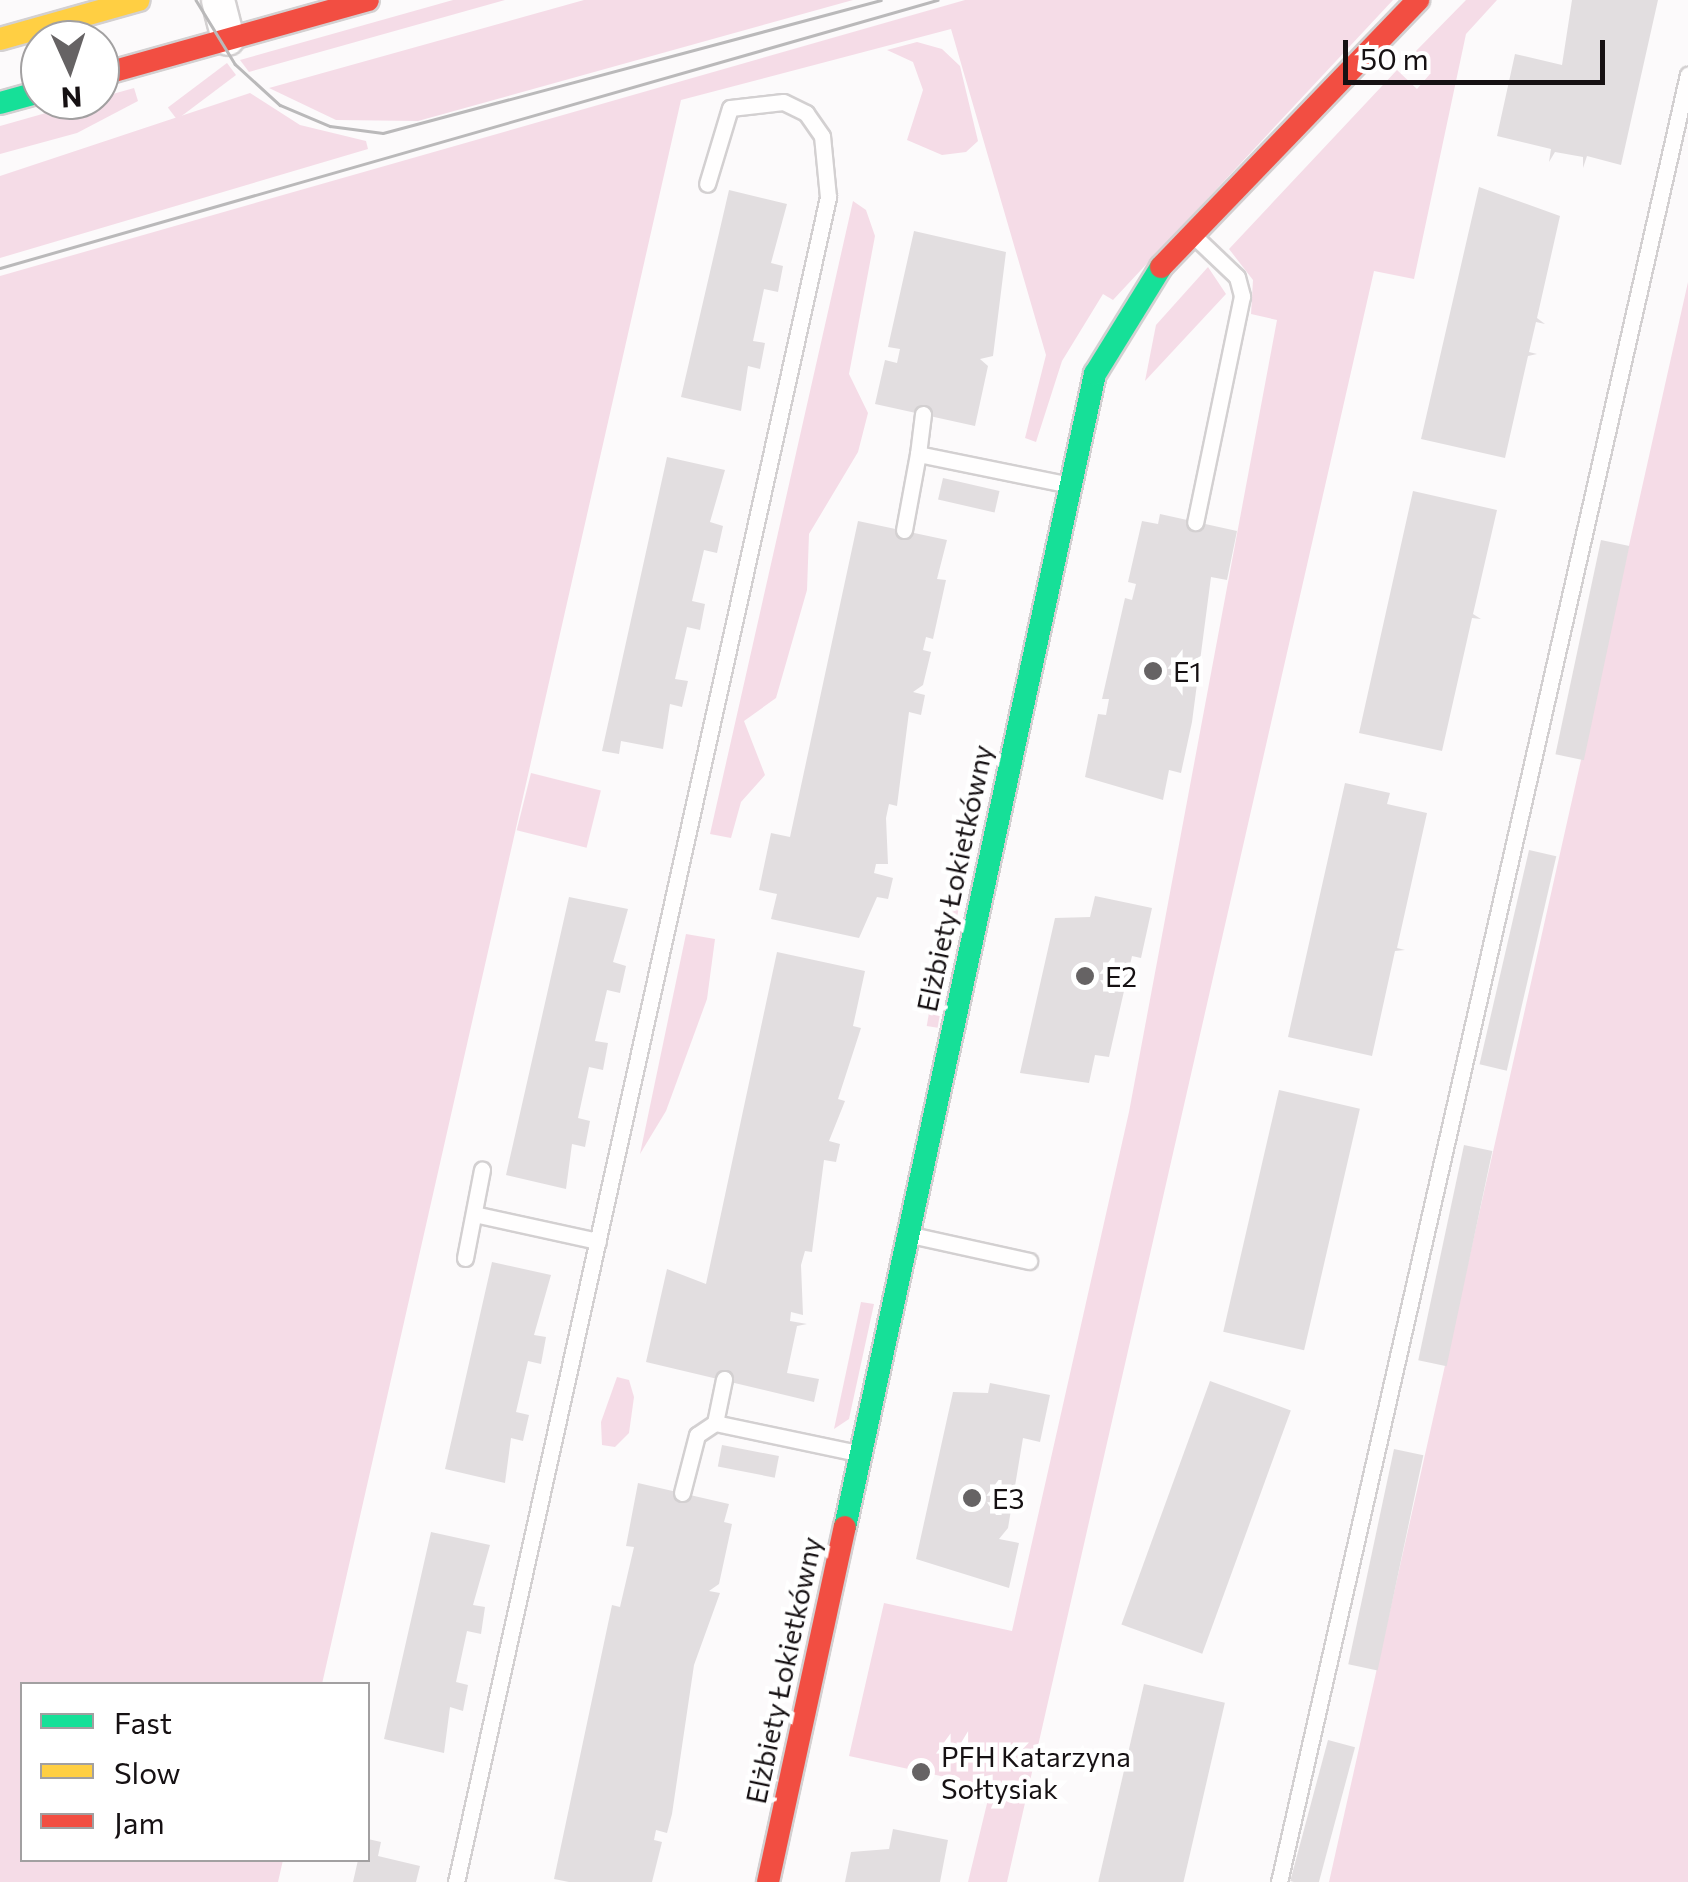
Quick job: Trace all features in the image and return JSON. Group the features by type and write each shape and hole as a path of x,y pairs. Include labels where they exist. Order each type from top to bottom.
{"street":[{"path":"0,39 138,0"},
{"path":"218,0 228,40"},
{"path":"120,70 228,40 267,14 368,0"},
{"name":"Elżbiety Łokietkówny","path":"768,1882 1070,484 1113,332 1192,235 1418,0"}],"lane":[{"path":"1279,1882 1688,76"},
{"path":"456,1882 828,197 822,136 806,114 783,102 730,108 707,184"},
{"path":"1192,235 1238,277 1242,296 1194,522"},
{"path":"904,530 922,414"},
{"path":"918,454 1070,484"},
{"path":"465,1258 482,1170"},
{"path":"474,1214 598,1241"},
{"path":"908,1234 1029,1262"},
{"path":"682,1493 697,1435 714,1423 724,1379"},
{"path":"714,1423 860,1454"}],"shaded area":[{"path":"453,0 505,0 249,72 240,60"},
{"path":"584,0 853,0 418,121 336,120 269,88"},
{"path":"965,0 1393,0 1113,300 1103,294 1062,361 1036,442 1025,438 1046,355 951,29 681,100 322,1682 20,1682 20,1862 283,1862 278,1882 0,1882 0,276"},
{"path":"1466,0 1497,0 1466,34 1414,279 1374,271 1007,1882 968,1882 991,1787 849,1756 884,1603 1012,1631 1129,1112 1277,320 1251,314 1253,280 1229,249 1397,70 1417,89 1430,74 1416,51"},
{"path":"917,42 942,49 960,66 978,141 966,152 942,155 907,140 923,90 913,62 887,50"},
{"path":"227,63 236,75 177,120 168,108"},
{"path":"134,88 138,101 120,110 120,92"},
{"path":"250,93 300,125 366,141 368,149 0,258 0,176"},
{"path":"21,120 102,120 77,133 0,154 0,126"},
{"path":"853,201 866,210 875,236 849,374 868,413 858,452 809,534 807,590 776,698 744,721 765,775 741,802 731,838 710,834"},
{"path":"1208,267 1226,294 1145,381 1156,325"},
{"path":"1688,282 1688,1882 1329,1882 1581,760"},
{"path":"531,773 601,790 587,848 517,830"},
{"path":"950,894 961,896 938,1028 927,1026"},
{"path":"686,934 715,939 707,999 666,1111 640,1154"},
{"path":"861,1302 874,1304 849,1419 834,1429"},
{"path":"617,1377 629,1380 634,1397 629,1433 615,1447 602,1445 601,1422"}],"building":[{"path":"1572,0 1658,0 1621,165 1587,156 1583,168 1583,157 1555,152 1549,162 1551,149 1497,136 1515,54 1562,65"},
{"path":"1479,187 1560,216 1537,318 1545,324 1536,322 1529,352 1537,354 1528,356 1505,458 1421,439"},
{"path":"729,190 787,204 771,263 783,266 778,292 764,289 753,341 765,343 760,369 748,366 741,411 681,397"},
{"path":"914,231 1006,252 993,356 980,359 988,366 975,426 875,404 885,360 897,363 900,349 888,347"},
{"path":"667,457 725,470 710,522 723,526 717,553 704,550 692,601 705,604 700,630 687,627 675,679 688,681 682,707 670,704 663,749 621,741 619,754 602,751"},
{"path":"943,478 1000,491 995,512 938,499"},
{"path":"1413,491 1497,510 1473,614 1481,619 1472,618 1442,751 1359,733"},
{"name":"E1","path":"1160,514 1237,531 1227,580 1211,577 1192,722 1181,773 1169,770 1163,800 1085,777 1098,714 1106,715 1109,699 1102,699 1125,598 1132,600 1136,584 1128,582 1142,521 1158,524"},
{"path":"858,521 947,540 937,579 946,580 933,639 926,637 923,650 931,652 923,685 913,692 925,695 921,715 909,712 897,806 889,804 886,818 888,864 876,864 874,873 893,878 888,899 877,897 859,938 771,919 777,894 759,890 771,833 790,837"},
{"path":"1601,540 1629,546 1584,760 1555,754"},
{"path":"1345,783 1390,793 1387,804 1427,813 1397,948 1405,950 1395,951 1372,1056 1288,1037"},
{"path":"1529,850 1556,856 1507,1071 1480,1064"},
{"name":"E2","path":"1095,896 1152,908 1141,958 1132,956 1109,1057 1095,1055 1089,1083 1020,1073 1055,918 1090,917"},
{"path":"569,897 628,909 613,962 626,966 620,993 607,990 595,1041 608,1043 603,1070 589,1067 578,1118 590,1121 585,1147 572,1144 566,1189 506,1175"},
{"path":"777,952 865,971 853,1026 861,1028 838,1099 845,1101 829,1141 840,1144 836,1162 824,1160 812,1252 805,1251 801,1265 803,1315 791,1312 790,1321 807,1324 797,1326 787,1373 819,1379 814,1402 646,1362 667,1269 706,1284"},
{"path":"1279,1090 1360,1109 1304,1350 1223,1332"},
{"path":"1464,1145 1492,1151 1447,1366 1418,1360"},
{"path":"492,1262 551,1275 534,1335 546,1337 541,1364 528,1361 516,1412 529,1415 523,1441 511,1438 505,1483 445,1469"},
{"path":"1210,1381 1291,1410 1202,1654 1121,1624"},
{"name":"E3","path":"990,1383 1050,1395 1040,1442 1023,1438 1008,1528 999,1539 1019,1543 1009,1588 916,1559 953,1392 988,1393"},
{"path":"722,1445 779,1456 775,1478 718,1467"},
{"path":"1394,1449 1423,1455 1378,1670 1348,1664"},
{"path":"638,1483 729,1504 724,1522 732,1524 719,1584 709,1591 720,1593 694,1665 672,1814 667,1833 656,1830 654,1840 662,1842 652,1882 569,1882 554,1879 612,1605 620,1607 634,1547 626,1546"},
{"path":"431,1532 490,1545 473,1605 485,1607 481,1634 467,1631 456,1682 468,1685 463,1711 450,1707 444,1753 384,1739"},
{"path":"1144,1684 1225,1703 1183,1882 1098,1882"},
{"path":"1328,1740 1355,1747 1319,1882 1290,1881"},
{"path":"893,1829 948,1840 940,1882 845,1882 851,1852 889,1849"},
{"path":"370,1839 381,1842 378,1856 420,1866 416,1882 353,1882 358,1862 370,1862"}],"tram line":[{"path":"196,0 235,64 280,105 330,126 383,133 881,0"},
{"path":"0,268 937,0"}],"traffic: fast":[{"path":"0,103 20,98"},
{"path":"845,1527 1095,374 1161,267"}],"traffic: slow":[{"path":"0,39 139,0"}],"traffic: jam":[{"path":"120,69 368,0"},
{"path":"1161,267 1418,0"},
{"path":"768,1882 845,1527"}],"place":[{"name":"E1","path":"1153,671"},
{"name":"E2","path":"1085,976"},
{"name":"E3","path":"972,1498"},
{"name":"PFH Katarzyna Sołtysiak","path":"921,1772"}]}
